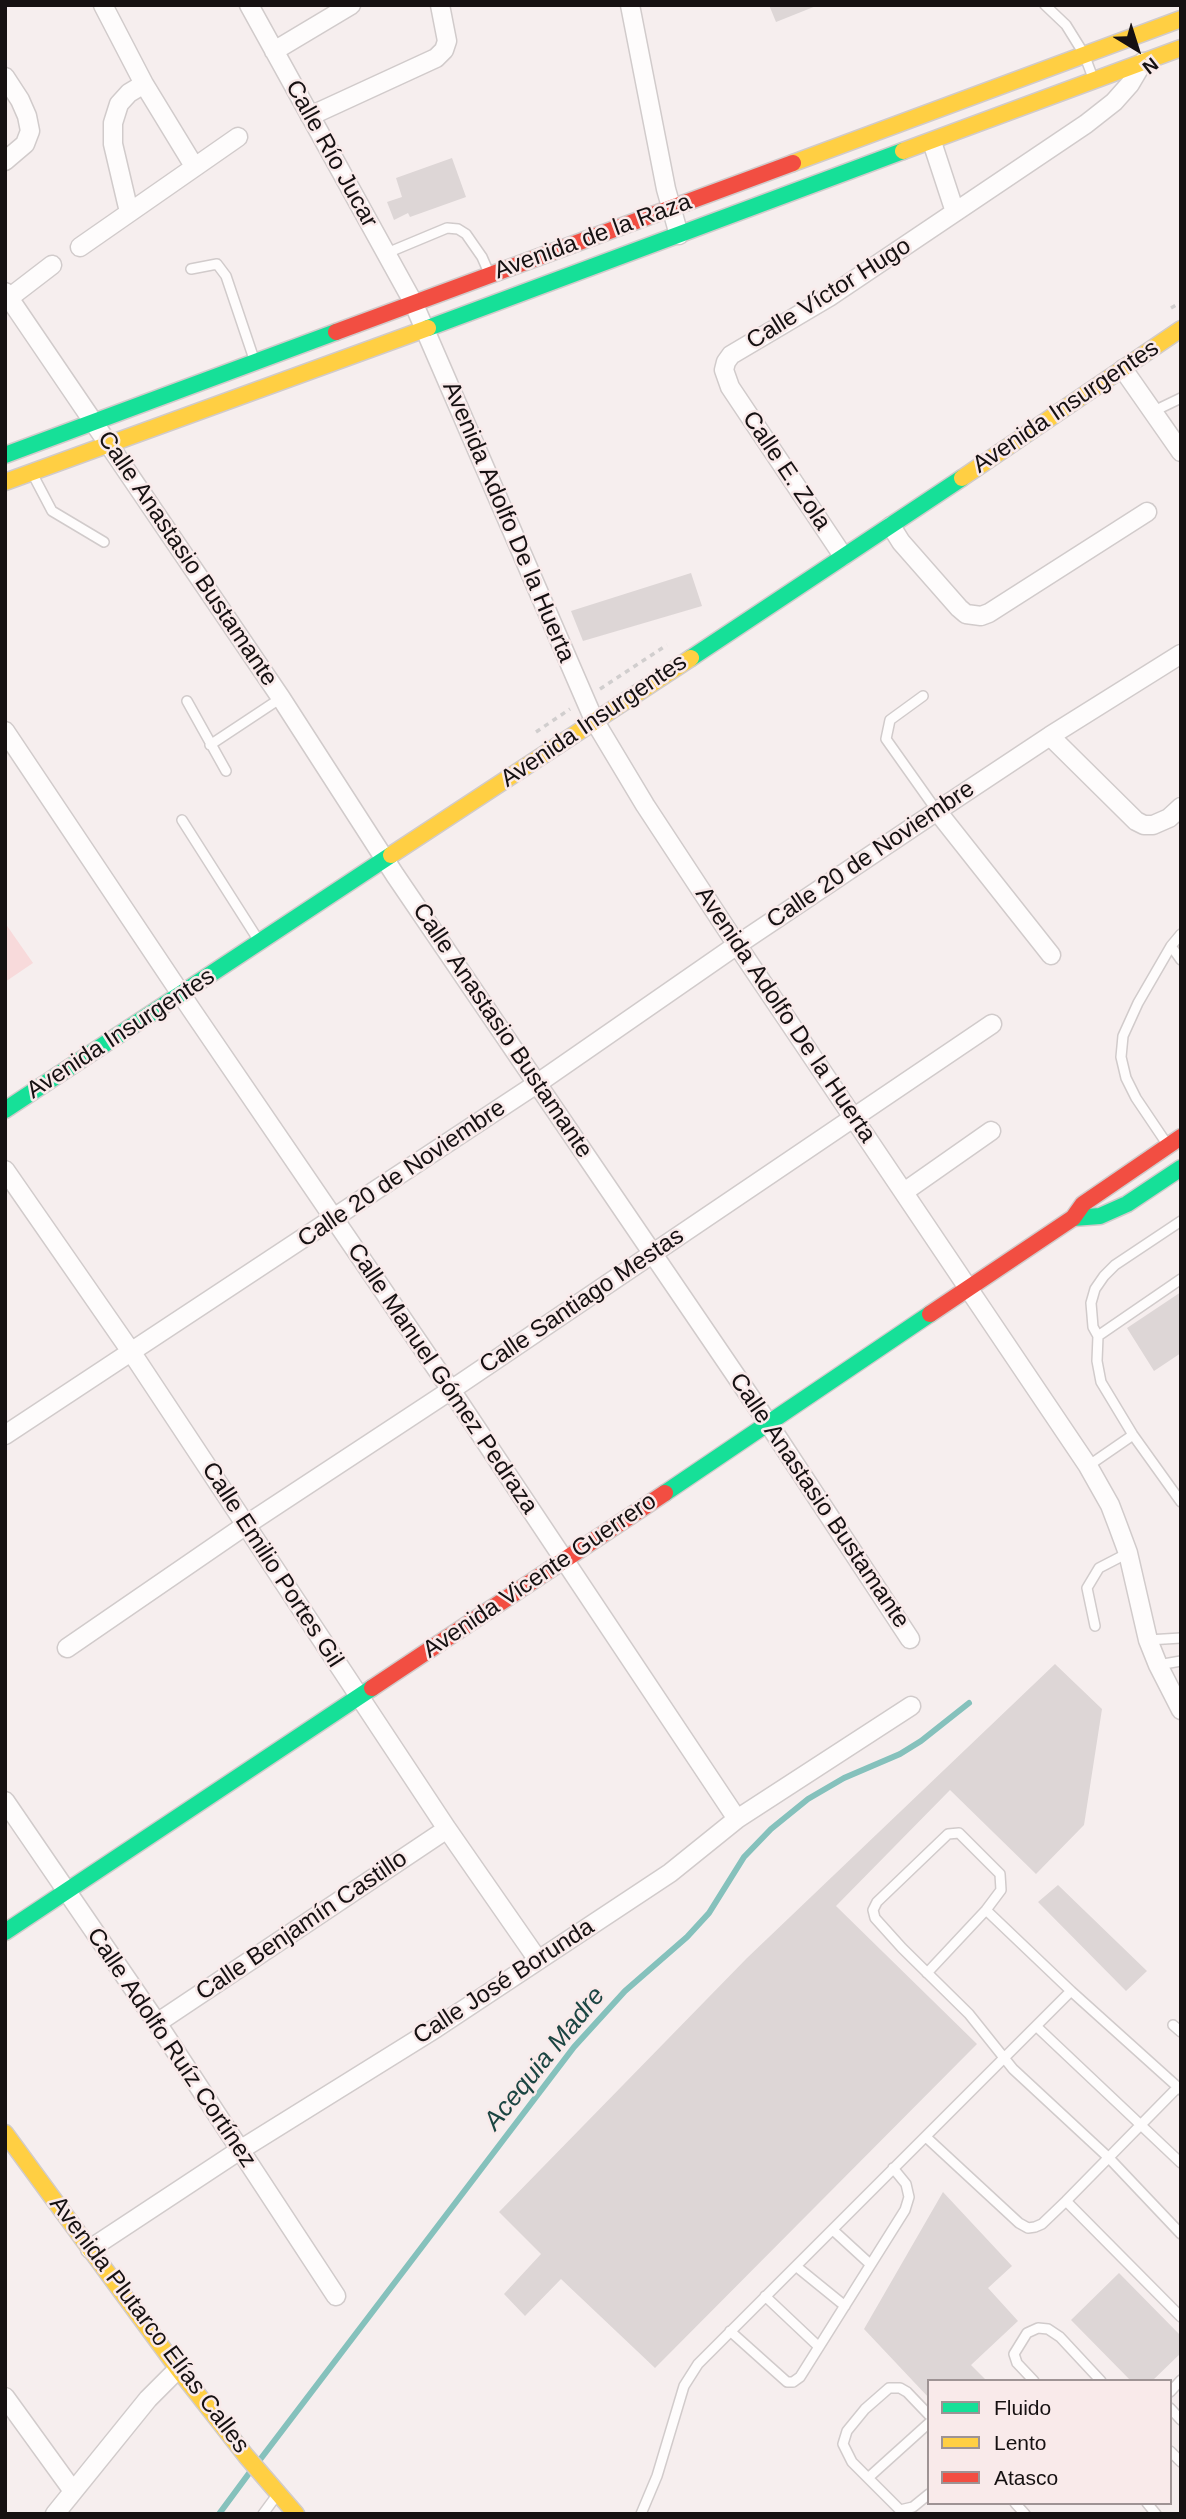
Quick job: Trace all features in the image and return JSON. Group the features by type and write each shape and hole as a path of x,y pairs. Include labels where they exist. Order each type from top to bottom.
{"main road":[{"name":"Avenida de la Raza","path":"5,455 1181,19"},
{"name":"Avenida de la Raza","path":"5,482 679,236 1181,48"},
{"name":"Avenida Insurgentes","path":"5,1110 891,526 1181,329"},
{"name":"Avenida Vicente Guerrero","path":"5,1932 564,1561 1073,1218 1093,1197 1175,1141"},
{"name":"Avenida Vicente Guerrero","path":"1073,1218 1100,1216 1126,1204 1181,1168"},
{"name":"Avenida Plutarco Elías Calles","path":"5,2133 178,2369 246,2456 296,2514"}],"street":[{"path":"103,5 144,84 194,166"},
{"name":"Calle Río Jucar","path":"249,5 413,302"},
{"path":"274,51 351,5"},
{"path":"310,116 436,58 444,50 447,41 440,5"},
{"path":"629,5 671,209 679,236"},
{"name":"Calle Víctor Hugo","path":"730,387 724,370 731,355 829,298 1105,109 1130,84 1143,62"},
{"path":"5,77 20,100 30,131 25,145 5,161"},
{"path":"129,212 113,144 113,123 119,104 129,93 144,84"},
{"path":"80,247 238,137"},
{"path":"932,142 955,212"},
{"path":"7,295 52,265"},
{"name":"Calle Anastasio Bustamante","path":"7,295 281,698 386,861 768,1423 910,1639"},
{"name":"Avenida Adolfo De la Huerta","path":"413,302 594,720 645,805 737,944 1088,1466 1110,1505 1128,1553 1148,1640 1181,1710"},
{"path":"1123,369 1181,452"},
{"name":"Calle E. Zola","path":"730,387 843,556"},
{"path":"891,526 910,552 966,614 981,616 1147,512"},
{"name":"Calle 20 de Noviembre","path":"5,1434 132,1353 538,1083 737,944 1050,736 1181,654"},
{"name":"Calle Manuel Gómez Pedraza","path":"5,731 451,1390 737,1819"},
{"path":"1050,736 1136,821 1153,825 1169,818 1181,807"},
{"path":"937,811 1051,956"},
{"name":"Calle Santiago Mestas","path":"67,1648 992,1024"},
{"path":"904,1192 991,1131"},
{"name":"Calle Emilio Portes Gil","path":"5,1170 132,1353 447,1829 538,1960"},
{"name":"Calle José Borunda","path":"90,2249 240,2150 436,2028 670,1873 737,1819 911,1706"},
{"name":"Calle Adolfo Ruíz Cortínez","path":"5,1801 64,1891 157,2023 336,2296"},
{"name":"Calle Benjamín Castillo","path":"157,2023 447,1829"},
{"path":"55,2514 148,2399 178,2369"},
{"path":"5,2398 73,2491"}],"lane":[{"path":"1045,5 1066,25 1084,54 1094,79"},
{"path":"387,253 447,228 458,229 466,234 490,274"},
{"path":"191,269 217,264 226,276 255,363"},
{"path":"1154,411 1181,398"},
{"path":"31,472 52,511 104,542"},
{"path":"923,696 890,720 886,739 937,811"},
{"path":"210,745 281,698"},
{"path":"187,701 226,771"},
{"path":"182,820 260,942"},
{"path":"1175,1141 1136,1098 1126,1078 1121,1057 1123,1036 1138,1003 1171,946 1181,934"},
{"path":"1171,946 1181,960"},
{"path":"1181,1221 1115,1265 1095,1289 1091,1303 1093,1326 1098,1336 1097,1362 1101,1382 1133,1435 1181,1502"},
{"path":"1098,1336 1181,1279"},
{"path":"1088,1466 1133,1435"},
{"path":"1095,1626 1087,1588 1099,1568 1128,1553"},
{"path":"1148,1640 1181,1639"},
{"path":"1158,1665 1181,1661"},
{"path":"927,1973 986,1910 1001,1889 1000,1874 959,1833 948,1834 877,1902 873,1910 875,1918 927,1973 969,2014 1013,2069 1109,2158 1181,2234"},
{"path":"926,2137 1028,2228 1042,2224 1179,2089 1071,1992 986,1910"},
{"path":"641,2514 657,2476 684,2386 698,2364 1071,1992"},
{"path":"1173,2025 1181,2032"},
{"path":"1036,2026 1181,2163"},
{"path":"730,2331 787,2382 793,2382 800,2377 905,2210 909,2197 906,2184 894,2168"},
{"path":"1066,2201 1181,2317"},
{"path":"834,2231 870,2264"},
{"path":"797,2266 845,2306"},
{"path":"765,2296 819,2347"},
{"path":"1032,2379 1017,2363 1014,2354 1027,2333 1038,2328 1048,2329 1060,2337 1099,2379"},
{"path":"927,2413 907,2392 895,2387 883,2392 865,2409 847,2431 843,2445 852,2462 900,2510 913,2508 927,2496"},
{"path":"868,2478 927,2425"},
{"path":"263,2514 278,2494"}],"shaded area":[{"path":"5,923 33,963 5,982"}],"building":[{"path":"769,5 816,5 816,6 776,22"},
{"path":"452,158 466,197 410,217 408,213 394,220 387,202 402,197 396,178"},
{"path":"691,573 702,606 583,641 571,611"},
{"path":"1181,1292 1181,1353 1154,1371 1127,1328"},
{"path":"1055,1664 1102,1709 1084,1825 1036,1874 950,1790 836,1906 977,2044 655,2368 561,2279 525,2316 504,2294 541,2254 499,2212 747,1958"},
{"path":"1058,1885 1147,1971 1126,1991 1038,1902"},
{"path":"943,2192 1012,2266 988,2288 1018,2321 971,2365 985,2379 927,2379 927,2396 864,2329"},
{"path":"1119,2273 1181,2336 1181,2353 1154,2379 1129,2379 1071,2320"}],"waterway":[{"name":"Acequia Madre","path":"259,2461 574,2047 625,1991 687,1937 709,1913 744,1857 771,1829 808,1799 844,1778 900,1754 969,1703"},
{"name":"Acequia Madre","path":"219,2514 250,2472"}],"traffic: fast":[{"path":"428,328 903,151"},
{"path":"5,455 336,332"},
{"path":"691,658 962,478"},
{"path":"5,1110 391,855"},
{"path":"1073,1218 1100,1216 1127,1204 1181,1168"},
{"path":"665,1493 930,1314"},
{"path":"5,1932 372,1688"}],"traffic: slow":[{"path":"793,163 1181,19"},
{"path":"903,151 1181,48"},
{"path":"5,482 428,328"},
{"path":"962,478 1181,329"},
{"path":"391,855 691,658"},
{"path":"5,2133 178,2369 246,2456 296,2514"}],"traffic: jam":[{"path":"336,332 793,163"},
{"path":"930,1314 1073,1218 1083,1204 1181,1137"},
{"path":"372,1688 665,1493"}]}
